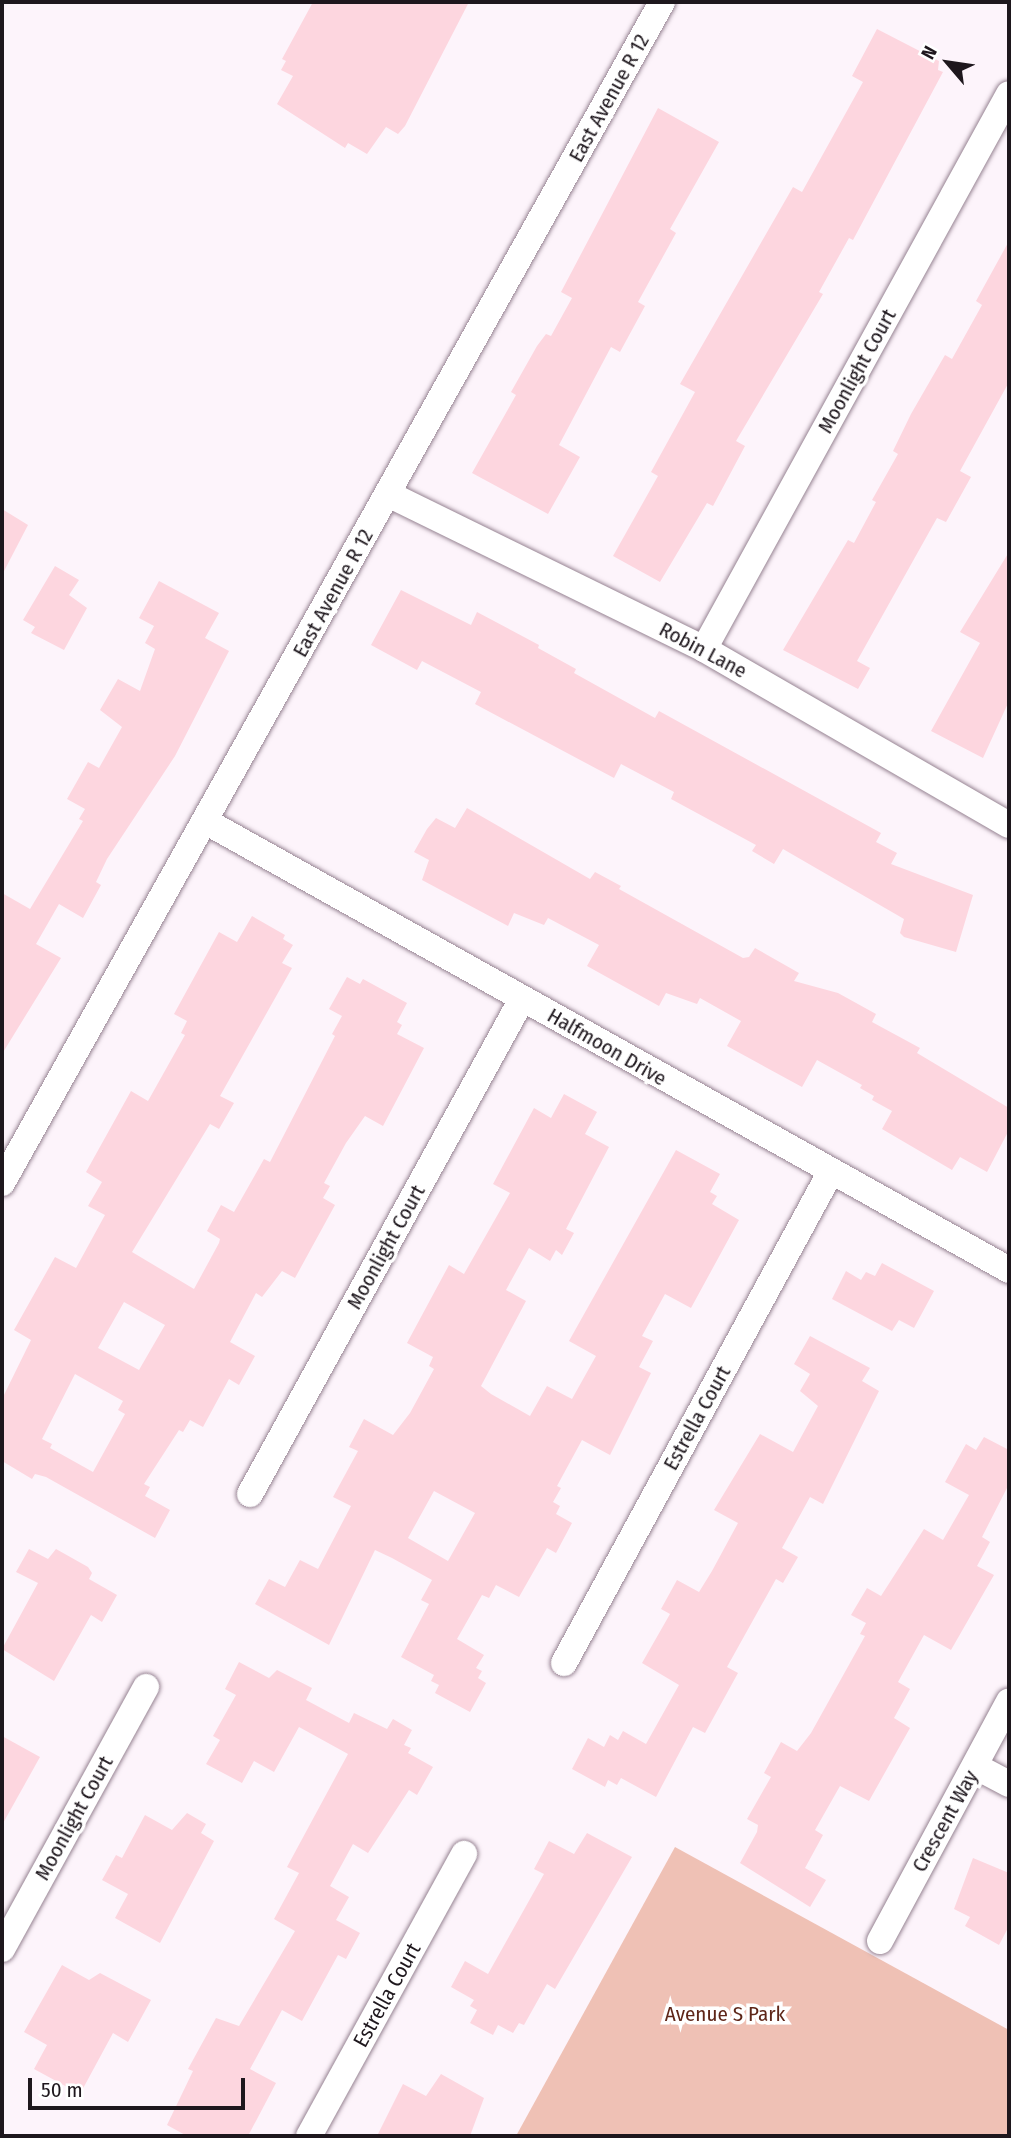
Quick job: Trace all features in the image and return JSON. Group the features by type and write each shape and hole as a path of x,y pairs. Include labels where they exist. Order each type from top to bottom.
{"street":[{"name":"East Avenue R 12","path":"2,1183 662,2"},
{"name":"Moonlight Court","path":"704,649 1009,94"},
{"name":"Robin Lane","path":"388,495 704,649 1009,825"},
{"name":"Halfmoon Drive","path":"205,821 830,1173 1009,1270"},
{"name":"Moonlight Court","path":"250,1494 522,999"},
{"name":"Estrella Court","path":"564,1663 830,1173"},
{"name":"Moonlight Court","path":"2,1949 146,1687"},
{"name":"Crescent Way","path":"880,1941 1009,1701"},
{"path":"975,1766 1009,1784"},
{"name":"Estrella Court","path":"309,2136 464,1854"}],"green space":[{"name":"Avenue S Park","path":"675,1847 1009,2030 1009,2136 516,2136"}],"building":[{"path":"313,2 469,2 405,126 398,134 386,127 367,154 348,143 345,148 277,104 293,76 281,70 286,61 282,59"},
{"path":"877,29 939,61 938,70 943,72 853,240 849,238 819,292 823,294 736,441 745,446 713,506 707,503 660,582 613,556 658,476 651,472 695,392 680,384 793,187 802,192 863,82 852,76"},
{"path":"658,108 719,142 670,229 676,233 638,302 645,306 620,352 611,347 559,445 580,457 548,514 472,473 516,395 511,392 537,346 546,334 551,336 572,298 561,292"},
{"path":"1009,241 1009,382 960,471 971,477 946,522 937,518 857,661 870,668 858,689 783,650 848,540 854,543 876,502 872,500 898,454 893,451 911,414 945,355 952,359 982,305 976,301"},
{"path":"2,509 28,525 2,575"},
{"path":"1009,552 1009,701 983,758 931,731 980,643 960,632"},
{"path":"55,566 79,580 69,595 87,608 64,650 31,633 35,627 23,620"},
{"path":"159,581 219,613 205,638 229,651 175,756 107,859 96,882 101,885 83,918 59,904 36,944 61,958 2,1054 2,893 30,909 83,821 79,819 85,809 67,799 88,762 99,768 122,727 100,710 118,679 140,691 155,649 145,643 154,626 139,618"},
{"path":"401,590 471,625 477,612 539,645 538,648 576,669 574,673 655,718 659,711 881,833 876,842 897,853 891,864 973,895 956,952 904,937 900,933 904,919 783,849 774,864 752,851 756,845 671,799 674,792 621,764 614,778 475,704 481,692 422,661 417,670 371,645"},
{"path":"467,808 590,879 595,872 621,886 619,889 743,958 749,957 755,948 799,973 794,981 838,993 876,1014 872,1022 920,1048 917,1053 1009,1108 1009,1130 987,1172 960,1157 952,1170 882,1129 892,1111 872,1100 874,1096 860,1088 862,1085 817,1060 802,1087 727,1046 741,1021 700,998 697,1004 666,993 659,1006 587,966 599,945 548,918 544,925 514,913 508,926 422,880 429,860 414,852 427,829 436,818 455,828"},
{"path":"252,916 285,935 283,939 293,945 282,963 292,968 220,1096 234,1103 219,1129 210,1124 132,1252 194,1289 219,1243 220,1239 207,1231 221,1205 234,1212 264,1159 270,1162 335,1036 332,1034 342,1016 329,1009 347,977 360,984 363,979 407,1003 397,1022 402,1025 397,1034 424,1048 383,1126 365,1116 346,1143 324,1183 330,1186 323,1198 335,1205 295,1278 282,1271 262,1297 256,1293 230,1342 255,1356 239,1385 229,1379 203,1427 190,1420 183,1432 179,1430 144,1484 150,1487 145,1496 170,1510 155,1538 46,1477 35,1474 32,1479 2,1461 2,1399 31,1340 14,1330 55,1257 76,1268 105,1215 88,1206 102,1182 86,1172 131,1091 148,1101 185,1035 181,1033 187,1021 174,1014 219,932 237,942","holes":["124,1302 165,1325 139,1370 98,1348","75,1374 123,1401 118,1410 125,1414 93,1472 50,1448 52,1444 42,1439"]},
{"path":"564,1094 597,1112 585,1134 609,1147 566,1229 574,1233 562,1255 556,1250 550,1261 529,1248 506,1290 526,1301 481,1386 530,1416 547,1386 572,1399 596,1356 569,1341 676,1150 720,1174 710,1192 717,1196 712,1204 739,1220 691,1308 665,1294 642,1336 653,1341 639,1367 651,1373 610,1455 582,1440 557,1486 561,1488 553,1502 560,1506 556,1514 572,1523 556,1553 547,1548 519,1597 496,1585 489,1598 482,1595 457,1639 484,1655 476,1668 482,1671 478,1678 486,1683 470,1712 435,1693 439,1685 431,1681 434,1675 401,1657 429,1604 421,1600 432,1580 392,1558 375,1550 329,1645 255,1604 269,1579 285,1587 300,1560 318,1569 351,1506 333,1497 358,1451 349,1447 364,1419 393,1435 410,1413 434,1369 429,1366 433,1357 407,1343 449,1265 464,1274 510,1193 493,1184 534,1108 551,1118","holes":["434,1491 475,1513 448,1561 408,1538"]},
{"path":"882,1263 934,1291 914,1328 899,1320 892,1331 832,1299 846,1271 861,1280 866,1272 875,1276"},
{"path":"810,1336 870,1368 862,1381 879,1391 823,1504 810,1497 782,1548 798,1557 783,1583 776,1579 727,1667 738,1673 705,1733 693,1727 656,1797 621,1778 617,1785 608,1780 605,1787 572,1769 588,1738 604,1747 610,1735 618,1740 623,1731 646,1744 679,1685 642,1663 670,1614 661,1609 677,1580 699,1592 712,1571 738,1523 714,1510 760,1434 793,1452 818,1406 800,1391 810,1374 794,1364"},
{"path":"984,1437 1009,1450 1009,1484 982,1537 990,1542 977,1566 994,1575 951,1650 924,1635 898,1682 910,1689 894,1718 910,1728 869,1801 840,1786 815,1830 823,1835 805,1868 826,1880 810,1907 740,1863 757,1832 758,1825 747,1819 771,1777 764,1773 781,1742 797,1751 811,1733 865,1636 860,1634 866,1623 851,1615 867,1588 881,1596 924,1529 943,1540 969,1495 945,1482 966,1444 976,1450"},
{"path":"29,1549 48,1559 56,1549 88,1567 92,1573 89,1579 117,1595 102,1622 91,1615 54,1681 2,1649 38,1583 16,1572"},
{"path":"239,1662 269,1678 277,1670 312,1688 306,1700 349,1723 354,1713 387,1729 393,1719 412,1730 404,1745 411,1748 408,1753 433,1767 417,1795 409,1790 368,1853 353,1844 330,1886 349,1897 336,1920 360,1933 346,1959 338,1955 302,2021 282,2010 250,2069 276,2083 248,2136 187,2136 167,2125 193,2071 188,2069 216,2018 239,2026 295,1931 274,1919 299,1873 287,1867 348,1754 299,1727 274,1772 254,1761 242,1783 206,1764 220,1740 213,1736 236,1695 225,1689"},
{"path":"2,1736 40,1757 2,1825"},
{"path":"187,1813 206,1824 201,1833 214,1841 160,1943 115,1918 128,1894 102,1880 116,1855 122,1858 145,1815 172,1830"},
{"path":"587,1833 632,1857 555,1989 547,1984 524,2025 519,2023 513,2033 498,2025 493,2035 470,2023 477,2010 470,2006 474,2000 451,1987 465,1961 488,1974 544,1874 534,1869 549,1841 574,1854"},
{"path":"973,1858 1009,1873 1009,1926 999,1945 965,1926 970,1917 954,1909"},
{"path":"62,1965 89,1980 100,1973 151,2000 128,2042 113,2033 80,2094 34,2069 47,2045 24,2032"},
{"path":"441,2074 484,2098 470,2136 377,2136 403,2084 426,2096"}]}
